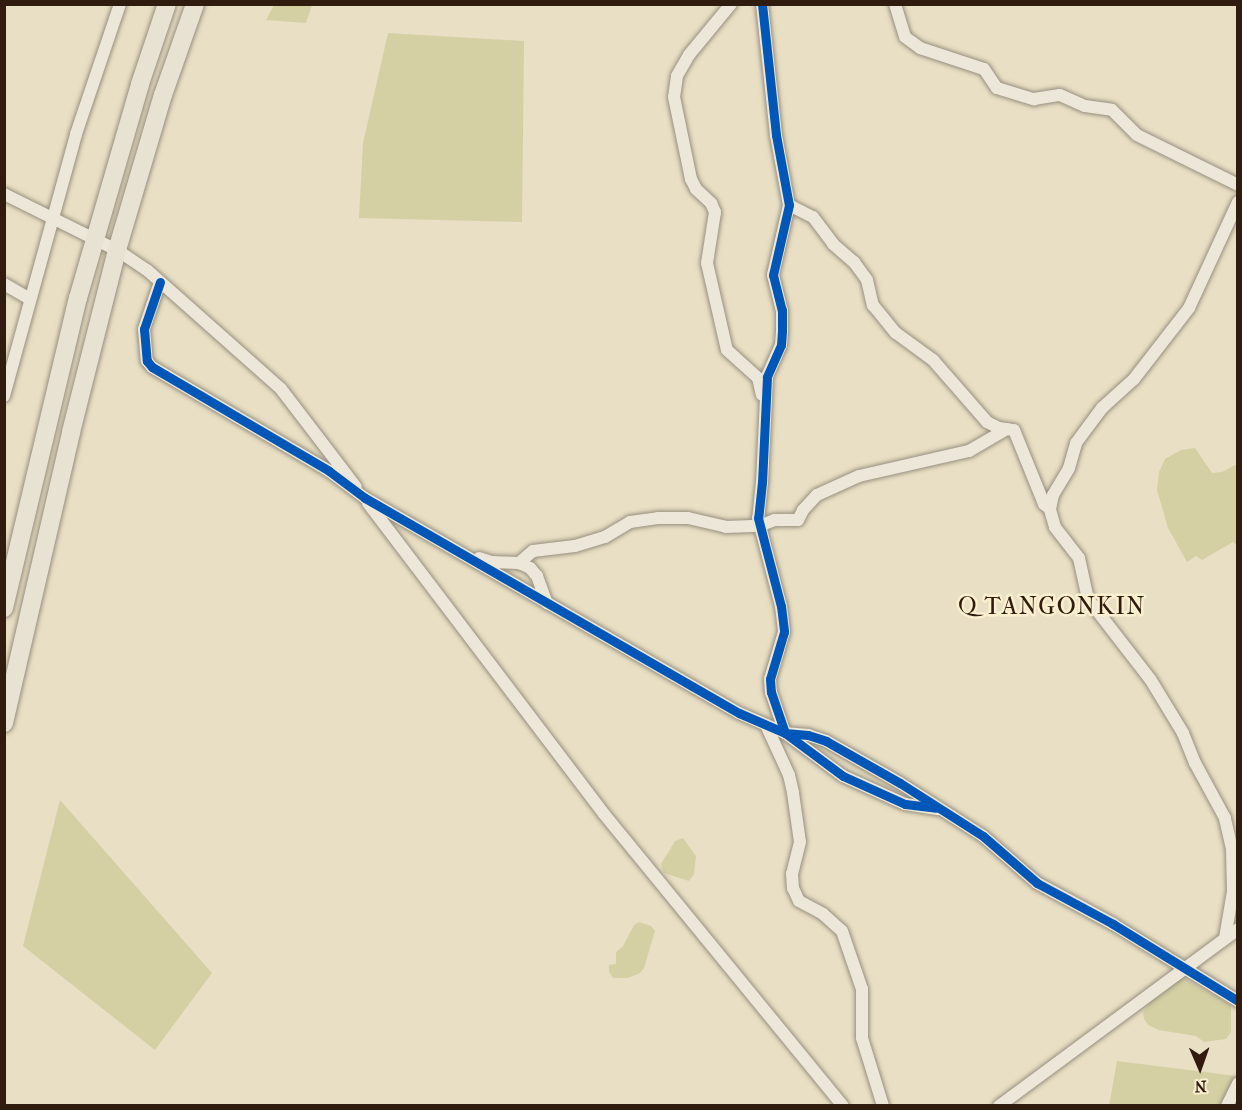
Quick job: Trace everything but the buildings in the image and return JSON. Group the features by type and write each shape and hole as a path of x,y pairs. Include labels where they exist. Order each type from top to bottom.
{"highway":[{"path":"4,608 37,463 95,239 140,84 167,4"},
{"path":"4,723 71,432 117,250 163,95 195,4"}],"street":[{"path":"4,396 9,368 78,127 120,4"},
{"path":"731,4 689,56 677,76 674,97 691,179 696,189 711,203 715,212 707,263 727,350 758,378 764,408"},
{"path":"762,4 776,135 789,205 773,276 782,310 781,345 767,377 759,526 781,606 784,632 770,680 777,714 785,733"},
{"path":"895,4 905,37 920,48 984,69 997,88 1034,99 1060,95 1085,106 1112,110 1137,135 1238,185"},
{"path":"4,194 117,250 160,282 281,389 604,814 842,1103"},
{"path":"1226,938 1233,891 1232,849 1225,818 1195,763 1183,733 1150,679 1088,599 1079,558 1055,527 1050,509 1053,495 1069,468 1076,442 1102,408 1134,379 1189,308 1238,202"},
{"path":"789,205 813,217 833,244 854,262 867,280 873,305 896,333 933,360 987,422 1014,430 1044,504 1050,509"},
{"path":"160,282 144,329 147,361 152,367 329,471 365,498 739,713 785,733 843,777 905,804 945,810"},
{"path":"4,284 30,299"},
{"path":"519,563 533,550 575,546 605,537 630,522 658,518 688,518 726,527 759,526 775,520 798,520 803,510 817,495 859,476 969,451 1007,429"},
{"path":"458,551 490,562 519,563 530,568 537,576 547,603"},
{"path":"766,724 789,775 793,793 800,842 792,874 792,888 799,900 823,914 842,931 862,989 862,1038 883,1106"},
{"path":"785,733 808,735 826,741 945,810 983,836 1037,883 1113,924 1238,1001"},
{"path":"999,1106 1238,929"},
{"path":"1227,1106 1238,1083"}],"shaded area":[{"path":"274,4 312,5 306,23 266,20"},
{"path":"388,33 524,41 522,222 359,218 363,143"},
{"path":"1195,448 1212,473 1222,472 1237,464 1237,546 1233,542 1202,560 1196,556 1187,562 1168,528 1157,490 1159,472 1165,459 1181,450"},
{"path":"60,800 212,973 155,1050 23,946"},
{"path":"683,838 696,856 694,874 689,881 664,873 661,864 675,841"},
{"path":"639,922 651,926 655,931 644,968 640,973 628,978 613,978 609,972 609,965 616,964 616,952 623,946 634,925"},
{"path":"1184,978 1231,1005 1231,1032 1226,1039 1204,1042 1196,1036 1159,1030 1148,1025 1143,1012 1151,1001 1172,982"},
{"path":"1117,1061 1237,1076 1237,1083 1227,1105 1109,1106"}],"cycle path":[{"path":"762,4 776,135 789,205 773,275 782,310 782,331 781,345 767,377 758,518 781,606 784,632 770,679 771,692 785,733 843,776 905,804 936,808"},
{"path":"160,282 144,329 147,361 152,367 329,471 365,498 739,713 785,733 808,735 826,741 900,783 983,836 1037,883 1113,924 1238,1001"}],"district":[{"name":"Q TANGONKIN","path":"1052,607"}]}
